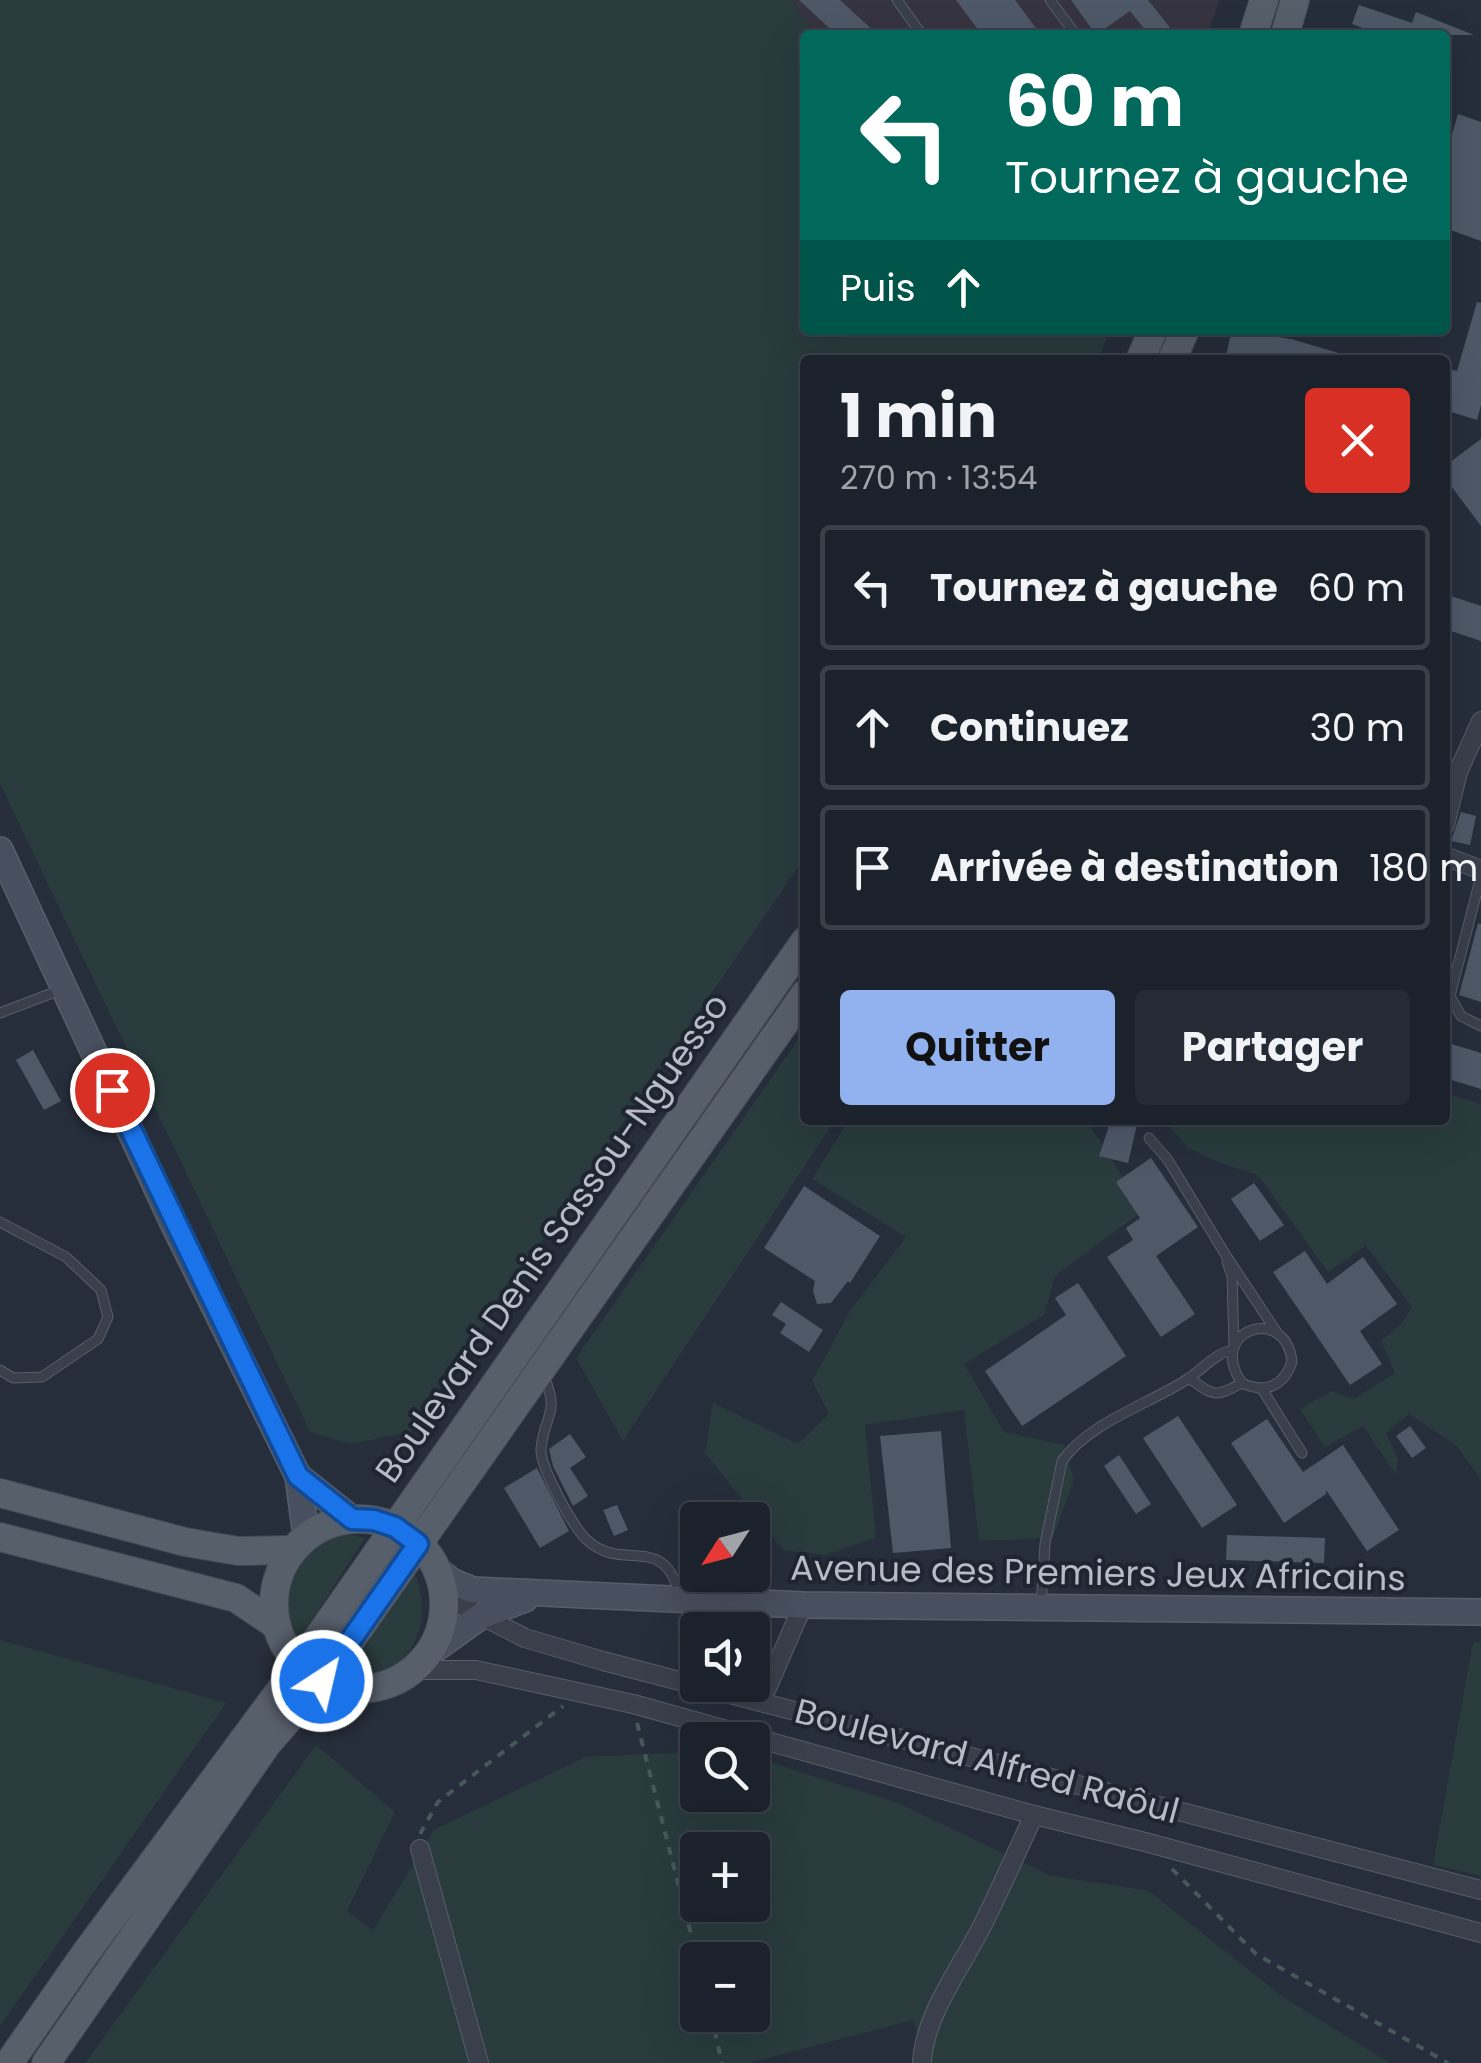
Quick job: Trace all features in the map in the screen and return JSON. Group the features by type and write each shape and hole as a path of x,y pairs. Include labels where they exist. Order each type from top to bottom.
{"main road":[{"path":"1255,30 1264,0"},
{"path":"1286,30 1295,0"},
{"name":"Boulevard Denis Sassou-Nguesso","path":"46,2063 268,1744 395,1527 800,948"},
{"name":"Boulevard Denis Sassou-Nguesso","path":"9,2063 310,1673 418,1544 800,1001"},
{"path":"0,1494 185,1542 238,1551 299,1543"},
{"path":"352,1519 374,1520 395,1527 418,1544 440,1582 438,1636 420,1662 392,1683 369,1689 345,1688 310,1673 284,1646 276,1625 273,1598 279,1573 299,1543 328,1524 352,1519"},
{"path":"0,1536 236,1598 276,1625"}],"street":[{"path":"1450,804 1458,772 1481,721"},
{"path":"0,850 174,1224 298,1476 352,1519"},
{"path":"1450,858 1481,873"},
{"path":"298,1476 299,1543"},
{"name":"Avenue des Premiers Jeux Africains","path":"440,1582 474,1590 534,1595 803,1606 1481,1612"},
{"name":"Boulevard Alfred Raôul","path":"440,1582 481,1616 525,1638 680,1680"},
{"name":"Avenue des Premiers Jeux Africains","path":"420,1662 481,1616 534,1595"},
{"path":"770,1681 803,1606"},
{"name":"Boulevard Alfred Raôul","path":"420,1662 476,1670 632,1704 1034,1816 1481,1933"},
{"name":"Boulevard Alfred Raôul","path":"761,1702 1481,1890"},
{"path":"922,2063 942,2000 996,1899 1034,1816"},
{"path":"420,1849 479,2063"}],"lane":[{"path":"896,0 918,30"},
{"path":"1050,0 1072,30"},
{"path":"1481,873 1450,996 1462,1016 1481,1026"},
{"path":"0,1012 64,988"},
{"path":"1149,1138 1286,1340 1292,1362 1282,1381 1262,1389 1242,1383 1234,1372 1232,1276 1225,1254"},
{"path":"0,1222 66,1257 101,1290 108,1317 98,1340 42,1378 13,1378 0,1370"},
{"path":"1041,1606 1045,1544 1062,1461 1094,1432 1189,1378 1233,1348 1241,1336 1253,1329 1266,1328 1278,1333"},
{"path":"542,1370 552,1399 541,1455 568,1512 586,1540 602,1550 658,1558 668,1566 680,1602"},
{"path":"1189,1378 1212,1395 1242,1383"},
{"path":"1262,1389 1302,1453"}],"path":[{"path":"420,1849 420,1831 438,1802 582,1692"},
{"path":"632,1704 693,1942"},
{"path":"1173,1870 1256,1954 1448,2063"},
{"path":"715,2032 722,2063"}],"shaded area":[{"path":"0,0 792,0 810,30 800,30 800,335 1108,335 1100,355 800,355 800,864 411,1432 350,1444 310,1432 0,784"},
{"path":"792,0 1219,0 1210,30 810,30"},
{"path":"800,1037 800,1125 832,1125 623,1441 576,1358"},
{"path":"1450,1095 1481,1104 1481,1480 1456,1445 1409,1414 1386,1433 1398,1459 1396,1475 1363,1426 1325,1447 1300,1409 1331,1391 1354,1399 1395,1373 1381,1341 1403,1322 1412,1307 1366,1246 1328,1272 1258,1175 1187,1147 1168,1125 1450,1125"},
{"path":"846,1125 1089,1125 1144,1210 1055,1276 1044,1315 964,1364 1004,1432 1064,1445 1074,1479 1053,1538 979,1541 964,1410 865,1425 876,1538 826,1555 783,1550 770,1534 770,1502 744,1502 705,1453 713,1403 798,1444 829,1414 812,1381 850,1311 906,1237 812,1179"},
{"path":"348,1534 365,1538 297,1643 286,1627 282,1609 291,1576 315,1548"},
{"path":"414,1572 422,1612 411,1649 383,1673 364,1677 342,1675"},
{"path":"0,1640 226,1703 0,2026"},
{"path":"1473,1642 1481,1642 1481,1876 1433,1865"},
{"path":"316,1745 395,1812 347,1911 373,1930 434,1830 585,1757 680,1753 680,1812 770,1812 770,1762 898,1803 1049,1875 1149,1891 1283,1997 1390,2063 926,2063 913,2020 749,2063 85,2063"}],"building":[{"path":"799,0 840,0 873,30 832,30"},
{"path":"956,0 1015,0 1037,30 978,30"},
{"path":"1071,0 1148,0 1172,30 1145,30 1130,11 1103,30 1092,30"},
{"path":"1359,5 1412,23 1416,12 1474,35 1450,35 1450,30 1368,30 1352,24"},
{"path":"1458,114 1481,122 1481,241 1450,230 1450,142"},
{"path":"1477,302 1481,303 1481,405 1477,420 1450,412 1450,369 1457,371"},
{"path":"1231,335 1265,335 1346,355 1226,355"},
{"path":"1481,439 1481,526 1450,485 1450,462"},
{"path":"1450,596 1481,606 1481,641 1450,631"},
{"path":"1461,812 1476,816 1470,845 1451,841"},
{"path":"1478,923 1481,924 1481,1002 1459,995"},
{"path":"1450,1044 1481,1053 1481,1089 1450,1080"},
{"path":"33,1050 61,1101 44,1110 16,1060"},
{"path":"1109,1125 1137,1125 1128,1163 1099,1156"},
{"path":"1151,1158 1198,1227 1156,1256 1195,1314 1161,1337 1107,1257 1133,1240 1126,1228 1140,1218 1116,1182"},
{"path":"1254,1183 1284,1225 1260,1241 1231,1199"},
{"path":"804,1186 880,1236 850,1283 831,1303 817,1304 815,1281 764,1248"},
{"path":"1305,1251 1327,1284 1363,1257 1397,1304 1360,1331 1382,1364 1350,1385 1273,1272"},
{"path":"1078,1283 1126,1356 1022,1426 985,1371 1066,1315 1055,1298"},
{"path":"781,1302 823,1330 809,1352 780,1333 786,1324 772,1315"},
{"path":"1178,1416 1237,1505 1202,1528 1143,1438"},
{"path":"1267,1419 1303,1472 1343,1445 1399,1530 1367,1551 1326,1490 1326,1494 1284,1523 1231,1443"},
{"path":"1410,1426 1426,1448 1412,1458 1396,1436"},
{"path":"941,1431 951,1548 893,1553 880,1436"},
{"path":"570,1434 586,1457 570,1468 588,1496 573,1506 549,1449"},
{"path":"1119,1455 1151,1504 1136,1514 1104,1466"},
{"path":"537,1468 569,1531 540,1548 504,1488"},
{"path":"617,1505 628,1530 614,1536 603,1510"},
{"path":"1227,1535 1325,1538 1324,1563 1226,1560"}],"route":[{"path":"112,1090 298,1476 352,1519 374,1520 395,1527 418,1544 322,1681"}]}
